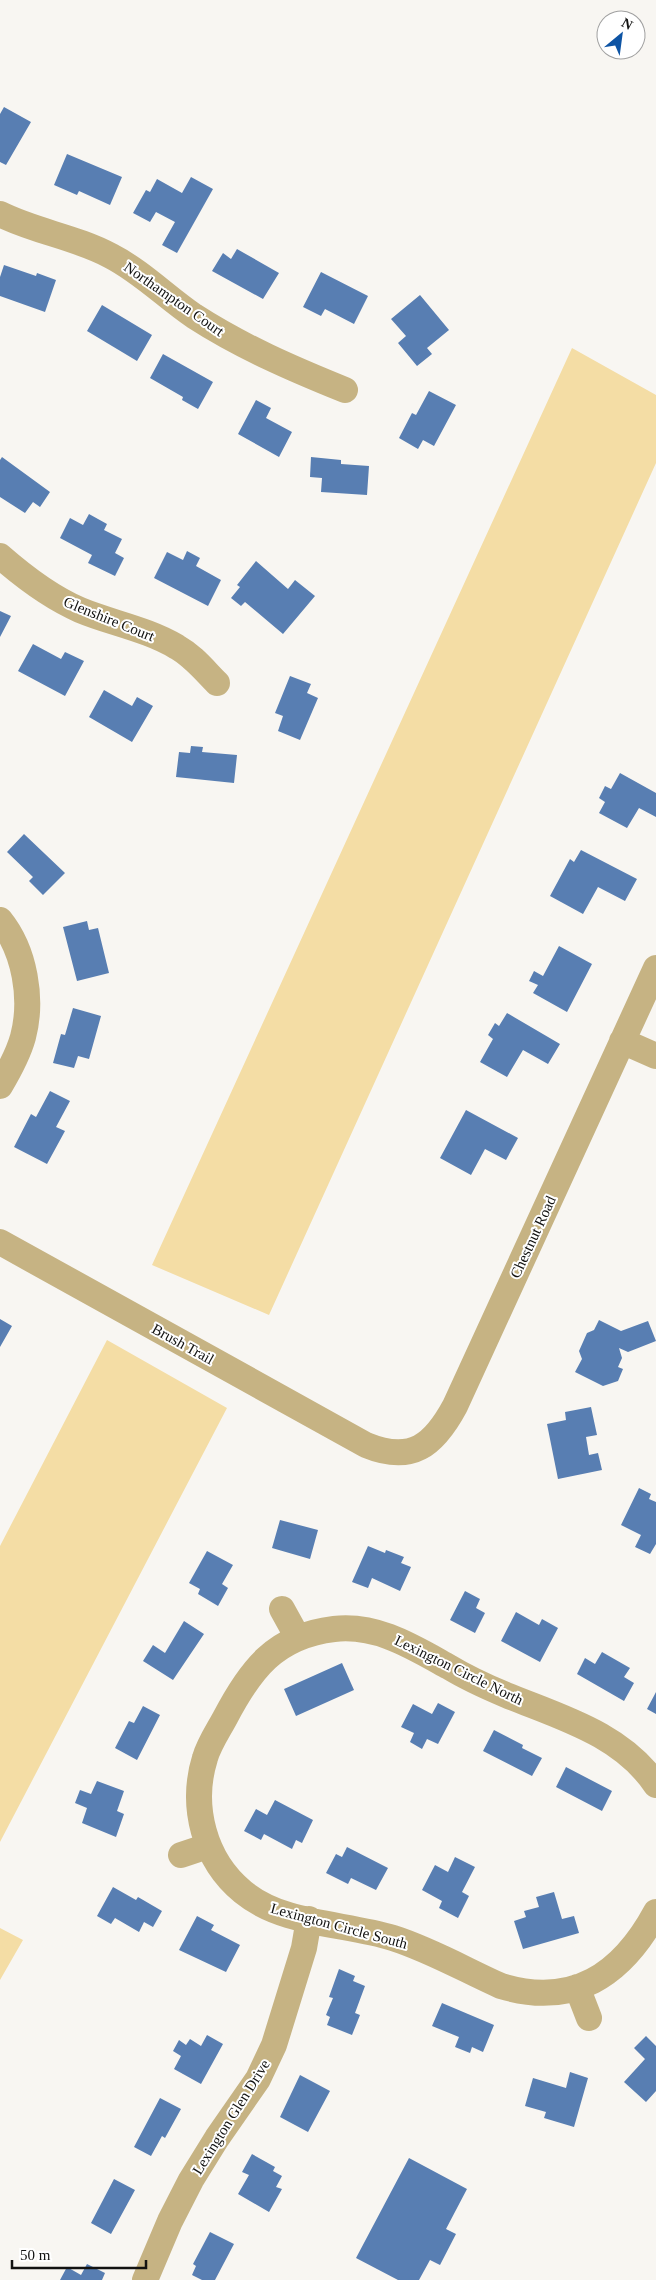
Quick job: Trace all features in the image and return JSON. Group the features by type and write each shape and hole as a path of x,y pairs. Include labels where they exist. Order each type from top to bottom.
{"street":[{"name":"Northampton Court","path":"0,214 27,226 76,241 111,256 143,275 193,315 240,343 277,362 345,390"},
{"name":"Glenshire Court","path":"0,556 52,595 78,609 177,646 195,659 216,683"},
{"path":"0,920 16,948 27,992 23,1037 12,1065 0,1086"},
{"name":"Chestnut Road","path":"366,1445 382,1452 398,1453 412,1450 425,1445 436,1436 446,1422 622,1041 646,1016 656,968"},
{"path":"622,1041 656,1056"},
{"name":"Brush Trail","path":"0,1242 366,1445"},
{"path":"282,1609 298,1638"},
{"name":"Lexington Circle North","path":"223,1722 252,1672 271,1655 298,1638 334,1629 355,1628 399,1639 488,1688 610,1740 644,1768 656,1785"},
{"name":"Lexington Circle South","path":"223,1722 206,1755 198,1793 200,1816 208,1846 228,1878 254,1900 270,1909 393,1938 501,1986 516,1991 536,1993 559,1992 577,1987 604,1975 629,1954 651,1922"},
{"path":"181,1855 208,1846"},
{"name":"Lexington Glen Drive","path":"145,2280 170,2222 191,2180 217,2138 258,2079 274,2045 304,1948 310,1919"},
{"path":"577,1987 588,2018"}],"shaded area":[{"path":"572,348 656,395 656,463 269,1315 152,1265"},
{"path":"107,1340 227,1408 0,1842 0,1546"},
{"path":"0,1928 23,1940 0,1980"}],"building":[{"path":"4,107 31,122 6,165 0,162 0,114"},
{"path":"67,154 122,177 110,205 79,191 77,195 54,185"},
{"path":"191,177 213,189 177,253 162,245 175,222 156,212 150,222 133,213 146,190 150,192 157,179 182,193"},
{"path":"237,249 279,273 263,299 212,271 223,253 231,259"},
{"path":"4,265 36,276 37,273 56,280 45,312 0,296 0,277"},
{"path":"321,272 368,296 354,324 325,309 321,316 303,307"},
{"path":"420,295 449,330 427,348 432,354 417,366 398,343 406,336 391,319"},
{"path":"102,305 152,335 137,361 87,331"},
{"path":"163,354 213,382 198,409 182,400 183,397 150,378"},
{"path":"429,391 456,405 434,446 423,440 418,449 399,438 412,413 416,415"},
{"path":"256,400 271,408 266,418 292,432 279,457 238,434"},
{"path":"2,457 50,492 40,507 33,502 25,513 0,497 0,460"},
{"path":"311,457 341,460 341,464 369,466 367,495 321,492 322,478 310,477"},
{"path":"89,514 107,524 104,530 122,539 115,553 124,558 115,576 88,563 92,555 60,538 70,518 83,525"},
{"path":"187,551 200,558 196,566 221,580 208,606 154,578 167,552 183,560"},
{"path":"256,561 288,589 295,580 315,596 283,634 245,602 241,606 231,598 240,587 237,585"},
{"path":"0,611 11,616 0,637"},
{"path":"33,644 61,659 65,652 84,661 65,696 18,671"},
{"path":"290,676 311,684 307,693 318,698 300,740 278,731 283,716 275,713"},
{"path":"104,690 132,706 137,697 153,706 132,742 89,717"},
{"path":"191,746 203,747 202,752 237,755 234,783 176,777 179,752 190,753"},
{"path":"620,773 656,793 656,817 639,808 627,828 599,813 605,802 599,798 605,786 611,789"},
{"path":"24,834 65,873 43,895 29,881 33,877 7,852"},
{"path":"581,850 637,879 625,901 598,887 583,914 550,896 570,859 574,862"},
{"path":"87,921 89,930 98,928 109,973 77,981 63,927"},
{"path":"559,946 592,964 567,1012 533,993 538,985 529,981 534,971 543,976"},
{"path":"73,1008 101,1016 89,1059 78,1056 74,1068 53,1063 61,1034 65,1035"},
{"path":"507,1013 560,1044 548,1064 523,1050 507,1077 480,1062 493,1039 488,1035 495,1023 499,1026"},
{"path":"50,1091 70,1101 56,1127 65,1131 47,1164 14,1147 31,1114 36,1117"},
{"path":"466,1110 518,1138 506,1160 485,1149 471,1175 440,1158"},
{"path":"0,1319 12,1326 0,1347"},
{"path":"599,1320 621,1331 648,1321 656,1341 628,1352 619,1348 622,1358 618,1367 623,1369 618,1381 603,1386 575,1372 582,1359 579,1351 587,1333 594,1330"},
{"path":"591,1407 597,1435 586,1437 589,1455 598,1453 602,1470 558,1479 547,1424 566,1420 565,1412"},
{"path":"639,1488 651,1494 649,1499 656,1502 656,1544 650,1554 635,1547 641,1535 621,1525"},
{"path":"280,1520 318,1530 310,1559 272,1548"},
{"path":"368,1546 385,1553 386,1550 404,1557 401,1563 411,1567 400,1591 372,1578 368,1588 352,1582"},
{"path":"207,1551 233,1565 222,1584 228,1588 218,1606 198,1594 200,1589 189,1583"},
{"path":"465,1591 480,1599 476,1608 485,1613 475,1633 450,1620"},
{"path":"516,1612 539,1625 542,1619 558,1628 540,1662 501,1641"},
{"path":"184,1621 204,1634 173,1680 143,1661 153,1645 165,1653"},
{"path":"602,1652 630,1668 624,1677 634,1683 624,1701 577,1674 585,1658 595,1664"},
{"path":"342,1663 354,1690 296,1716 284,1689"},
{"path":"656,1692 656,1714 647,1709"},
{"path":"438,1703 455,1712 438,1744 427,1739 422,1749 410,1742 414,1733 401,1727 413,1704 432,1714"},
{"path":"143,1706 160,1715 137,1760 115,1748 129,1721 134,1723"},
{"path":"494,1730 523,1745 522,1748 542,1758 532,1776 483,1751"},
{"path":"566,1767 612,1791 602,1811 556,1787"},
{"path":"97,1781 124,1791 117,1811 124,1814 116,1837 82,1823 87,1808 75,1803 80,1790 91,1794"},
{"path":"275,1800 313,1820 302,1843 296,1840 292,1849 264,1834 261,1840 244,1831 256,1809 267,1815"},
{"path":"347,1847 388,1868 376,1890 351,1878 348,1884 326,1873 336,1854 342,1857"},
{"path":"455,1857 475,1867 462,1892 469,1896 458,1918 439,1908 442,1901 422,1890 435,1865 448,1872"},
{"path":"113,1887 136,1900 138,1897 162,1911 153,1927 144,1922 139,1932 115,1918 111,1924 97,1916"},
{"path":"554,1892 562,1919 574,1916 579,1933 523,1949 514,1921 526,1917 524,1911 539,1907 536,1897"},
{"path":"197,1916 214,1925 211,1930 240,1945 226,1972 179,1950"},
{"path":"339,1969 355,1976 353,1981 365,1986 355,2013 360,2015 352,2035 327,2025 330,2017 326,2015 333,1998 329,1997"},
{"path":"442,2003 494,2025 483,2052 472,2047 470,2053 455,2047 459,2037 432,2026"},
{"path":"207,2035 223,2044 201,2084 174,2069 181,2056 173,2051 179,2040 186,2045 190,2039 201,2046"},
{"path":"646,2036 656,2046 656,2091 646,2102 624,2082 645,2059 634,2048"},
{"path":"570,2072 588,2078 574,2127 544,2118 546,2112 525,2106 533,2078 566,2088"},
{"path":"300,2075 330,2091 308,2132 280,2117"},
{"path":"160,2098 181,2109 165,2138 162,2136 151,2156 134,2147"},
{"path":"252,2154 275,2167 273,2171 282,2176 276,2187 282,2189 269,2212 238,2194 249,2175 242,2172"},
{"path":"409,2158 467,2189 446,2229 456,2234 440,2265 430,2260 419,2280 398,2280 356,2258"},
{"path":"114,2179 135,2190 111,2234 91,2223"},
{"path":"210,2232 234,2244 215,2280 202,2280 192,2275 196,2266 193,2264"},
{"path":"87,2264 105,2273 102,2280 60,2280 67,2267 81,2275"}]}
